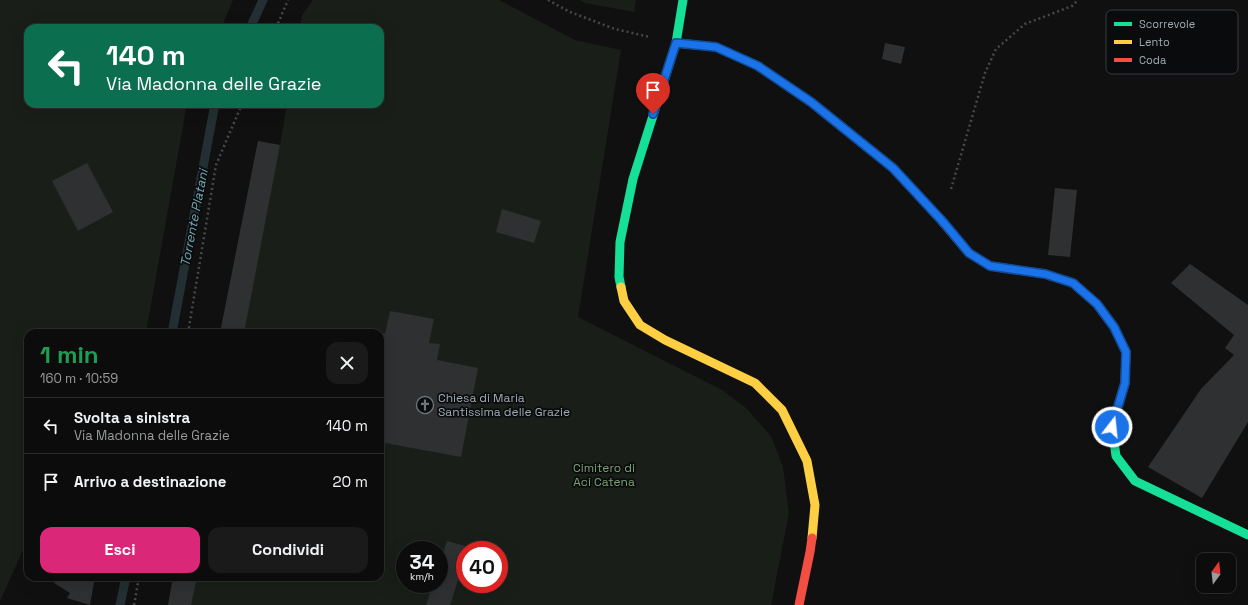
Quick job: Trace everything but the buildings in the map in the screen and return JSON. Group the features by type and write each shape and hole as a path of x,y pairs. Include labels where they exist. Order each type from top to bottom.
{"street":[{"path":"683,0 676,43 633,179 620,242 619,277 624,302 640,325 665,340 755,383 782,410 807,460 815,505 810,552 799,605"},
{"path":"676,43 716,47 758,66 811,102 893,168 944,223 969,253 990,266 1045,274 1073,283 1097,304 1114,327 1126,352 1125,383 1112,427 1116,456 1136,481 1248,535"}],"path":[{"path":"278,24 288,0"},
{"path":"548,0 570,12 615,29 676,43"},
{"path":"944,223 950,194 985,74 996,49 1025,24 1072,6 1078,0"},
{"path":"189,329 216,164 240,108"},
{"path":"134,605 138,581"}],"green space":[{"path":"0,0 233,0 223,24 24,24 24,108 186,108 147,329 24,329 24,548 0,601"},
{"name":"Cimitero di Aci Catena","path":"313,0 499,0 575,40 621,50 578,317 722,390 746,408 771,436 783,467 789,513 771,605 168,605 172,581 384,581 384,329 221,329 258,141 280,145 286,108 384,108 384,24 301,24 302,15"},
{"path":"580,0 636,0 634,12 585,3"}],"waterway":[{"name":"Torrente Platani","path":"252,24 263,0"},
{"name":"Torrente Platani","path":"173,329 214,108"},
{"name":"Torrente Platani","path":"120,605 125,581"}],"traffic: fast":[{"path":"621,287 619,277 620,242 633,179 676,43 683,0"},
{"path":"676,43 716,47 758,66 811,102 893,168 941,220"},
{"path":"1120,400 1112,427 1116,456 1135,481 1248,535"}],"traffic: slow":[{"path":"621,287 624,301 640,325 665,340 755,383 782,410 807,461 815,505 812,538"}],"traffic: jam":[{"path":"941,220 969,253 990,266 1045,274 1073,283 1097,304 1114,327 1126,352 1125,383 1120,400"},
{"path":"799,605 812,538"}],"place":[{"name":"Chiesa di Maria Santissima delle Grazie","path":"425,405"}],"route":[{"path":"653,114 676,43 716,47 758,66 811,102 893,168 944,223 969,253 990,266 1045,274 1073,283 1097,304 1114,327 1126,352 1125,383 1112,427"}]}
